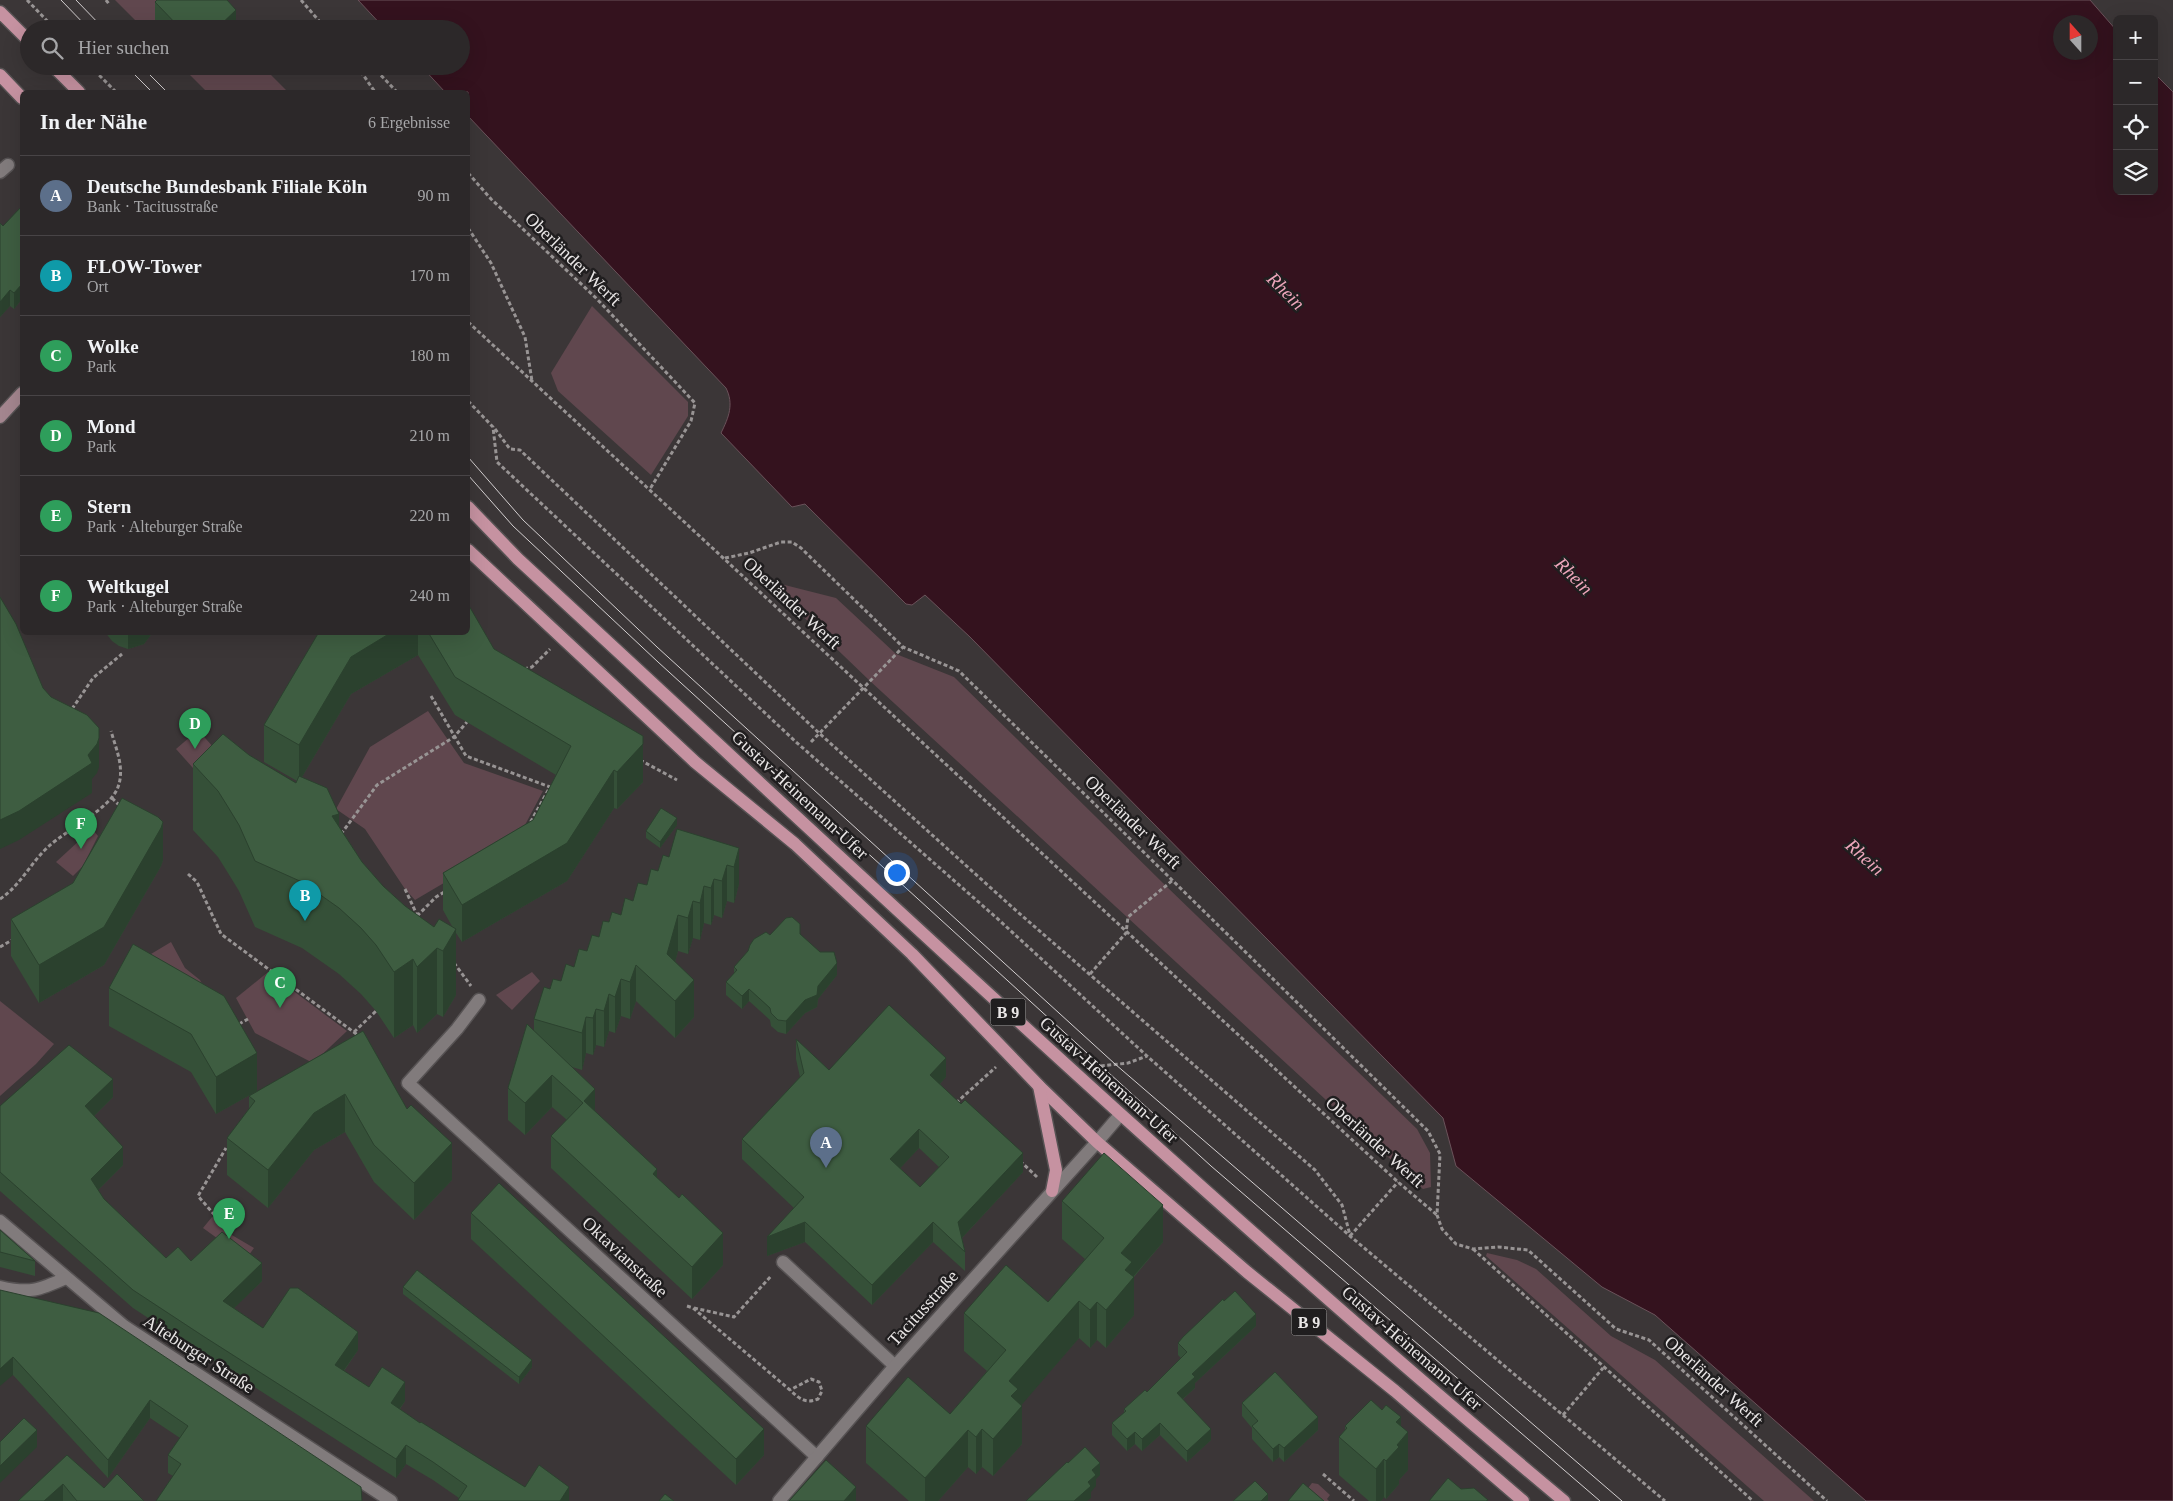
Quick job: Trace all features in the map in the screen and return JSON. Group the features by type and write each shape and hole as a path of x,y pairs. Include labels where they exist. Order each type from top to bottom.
{"main road":[{"path":"0,12 20,32"},
{"path":"0,75 20,96"},
{"path":"62,75 77,90"},
{"name":"Gustav-Heinemann-Ufer","path":"470,508 518,559 1120,1115 1477,1428 1564,1501"},
{"name":"B 9","path":"470,552 695,762 795,844 871,915 912,954 1039,1086 1097,1142 1247,1272 1395,1391 1523,1501"},
{"path":"1039,1086 1056,1170 1052,1191"}],"street":[{"path":"0,417 20,396"},
{"name":"Oktavianstraße","path":"479,1000 457,1029 408,1083 818,1457"},
{"name":"Tacitusstraße","path":"779,1501 895,1366 1120,1115"},
{"name":"Alteburger Straße","path":"0,1221 124,1326 389,1500"},
{"path":"784,1262 895,1366"},
{"path":"0,1287 22,1292 42,1288 66,1278"}],"path":[{"path":"27,0 46,20"},
{"path":"106,0 110,4"},
{"path":"301,0 318,20"},
{"path":"309,9 321,20"},
{"path":"99,75 114,90"},
{"path":"363,75 374,90"},
{"path":"381,75 395,90"},
{"name":"Oberländer Werft","path":"470,175 491,199 596,298 695,403 691,421 650,490"},
{"path":"470,231 491,263 525,337 532,382"},
{"name":"Oberländer Werft","path":"470,324 1126,933 1398,1182 1437,1215"},
{"path":"470,403 493,427 510,449 520,450 819,733 1012,907 1315,1170 1342,1205 1350,1236"},
{"path":"493,427 497,462 796,742 999,920 1140,1050 1350,1236 1665,1501"},
{"name":"Oberländer Werft","path":"724,558 749,553 781,542 792,542 801,548 903,647 959,672 1428,1131 1440,1154 1437,1215 1442,1229 1456,1244 1473,1249 1498,1247 1528,1250 1616,1329 1648,1340 1827,1501"},
{"path":"811,742 903,647"},
{"path":"72,708 93,678 122,654"},
{"path":"523,669 532,667 544,656"},
{"path":"431,696 466,756 550,787 527,827"},
{"path":"340,837 344,829 384,779 454,737 467,722"},
{"path":"0,898 16,886 49,846 75,825 97,812 116,793 121,776 120,762 110,731"},
{"path":"634,756 677,780"},
{"path":"112,798 126,812"},
{"path":"188,874 197,882 222,934 362,1039"},
{"path":"1090,974 1126,933 1128,917 1173,880"},
{"path":"405,889 417,916 423,924"},
{"path":"417,916 436,897 451,889"},
{"path":"0,947 14,939"},
{"path":"448,955 479,1000"},
{"path":"354,1032 376,1011"},
{"path":"239,1024 248,1019"},
{"path":"952,1106 1010,1055"},
{"path":"958,1101 965,1108"},
{"path":"219,1220 198,1196 226,1148"},
{"path":"1019,1159 1052,1191"},
{"path":"1350,1236 1398,1182"},
{"name":"Oberländer Werft","path":"1473,1249 1753,1501"},
{"path":"687,1306 734,1317 784,1262"},
{"path":"693,1308 802,1401 810,1402 818,1399 822,1391 819,1382 811,1379 790,1390"},
{"path":"1562,1415 1603,1368"},
{"path":"1323,1474 1354,1501"}],"shaded area":[{"path":"115,0 178,0 158,20 135,20"},
{"path":"190,75 271,75 286,90 205,90"},
{"path":"592,306 688,402 688,416 651,475 558,391 551,373"},
{"path":"765,580 836,598 896,654 954,677 1417,1129 1430,1153 1431,1187 1423,1189 870,681"},
{"path":"428,711 464,763 543,791 517,840 415,900 405,889 365,829 336,809 370,747"},
{"path":"198,730 214,748 193,768 176,749"},
{"path":"92,829 98,836 83,866 73,876 56,862"},
{"path":"171,942 185,968 200,980 208,996 146,957"},
{"path":"268,972 347,1031 313,1063 255,1033 236,998"},
{"path":"532,972 540,981 512,1010 496,995"},
{"path":"0,1001 54,1044 36,1064 0,1096"},
{"path":"212,1217 219,1220 225,1231 254,1248 246,1259 203,1228"},
{"path":"1487,1253 1517,1260 1536,1269 1611,1336 1655,1360 1814,1501 1764,1501 1486,1256"},
{"path":"1312,1483 1318,1484 1330,1495 1327,1499 1329,1501 1315,1501 1305,1492"}],"water":[{"name":"Rhein","path":"358,0 2090,0 2113,26 2113,195 2158,195 2158,77 2173,92 2173,1501 1866,1501 1655,1315 1602,1287 1456,1166 1443,1118 970,637 925,595 912,605 906,604 805,504 792,507 721,433 730,411 730,400 726,388 470,118 470,90 443,90 429,75 470,75 470,20 377,20"}],"building":[{"path":"157,0 227,0 236,10 225,20 172,20 155,2"},
{"path":"20,208 20,286 14,293 10,290 0,302 0,223 3,226"},
{"path":"0,597 16,624 43,688 51,697 87,715 99,728 99,738 97,744 88,755 92,763 19,811 0,820"},
{"path":"470,607 494,649 643,736 643,744 617,772 614,770 567,843 462,905 443,873 533,820 571,746 455,677 430,635 470,635"},
{"path":"317,635 387,635 351,657 299,745 264,725"},
{"path":"223,734 249,755 296,783 299,776 327,788 339,814 332,816 362,862 383,886 405,906 434,927 439,919 456,929 443,951 437,948 417,967 413,959 394,972 376,945 339,908 302,882 255,861 239,825 218,791 193,764"},
{"path":"122,798 158,817 163,822 161,828 104,927 39,965 11,919 73,883"},
{"path":"661,808 677,818 660,842 646,831"},
{"path":"677,829 739,848 734,867 727,865 722,881 714,879 711,888 704,886 700,903 693,901 688,918 678,915 667,954 694,980 675,1001 636,965 630,982 621,979 615,997 609,994 604,1011 596,1009 593,1018 586,1017 582,1033 534,1019 544,987 550,989 553,979 561,981 566,964 574,967 579,949 587,951 592,935 599,937 603,921 609,922 612,912 621,915 625,898 633,901 638,883 647,885 651,869 658,871 663,855 669,857"},
{"path":"792,917 800,924 800,934 820,952 834,952 837,963 818,986 817,995 805,1000 786,1021 778,1020 771,1013 770,1008 749,989 742,996 726,982 737,970 734,967 748,951 754,939 766,932 770,935 786,918"},
{"path":"133,944 224,996 257,1053 216,1077 191,1034 109,988"},
{"path":"889,1005 946,1058 930,1075 961,1104 965,1100 1023,1153 958,1222 965,1252 933,1222 872,1285 805,1222 767,1237 804,1197 742,1139 804,1073 796,1039 829,1070","holes":["919,1129 949,1157 920,1187 890,1159"]},
{"path":"527,1024 595,1089 584,1101 657,1169 653,1174 679,1198 682,1194 723,1233 692,1267 551,1136 583,1103 552,1075 525,1103 508,1088"},
{"path":"363,1031 407,1109 411,1105 452,1143 414,1183 374,1145 345,1094 314,1113 268,1170 227,1138 255,1101 249,1096"},
{"path":"69,1045 113,1079 85,1106 123,1147 91,1179 104,1199 166,1258 178,1247 191,1261 222,1232 262,1263 223,1301 263,1328 290,1288 298,1288 358,1332 335,1365 369,1387 382,1367 405,1382 391,1403 420,1423 525,1487 539,1465 569,1487 560,1501 458,1500 467,1486 433,1462 406,1445 396,1459 133,1290 0,1172 0,1106"},
{"path":"1104,1153 1163,1205 1121,1253 1132,1262 1125,1270 1134,1277 1106,1310 1097,1302 1090,1310 1079,1301 1009,1381 1018,1389 1011,1396 1022,1406 993,1439 982,1429 976,1437 968,1430 925,1478 866,1426 908,1377 950,1414 1006,1350 964,1313 1006,1265 1048,1302 1104,1238 1062,1201"},
{"path":"499,1183 764,1429 736,1459 471,1213"},
{"path":"0,1230 35,1261 0,1252"},
{"path":"417,1270 532,1360 519,1377 403,1287"},
{"path":"0,1290 99,1313 361,1487 362,1501 156,1501 181,1464 168,1455 188,1426 150,1400 108,1460 13,1357 0,1369"},
{"path":"1235,1291 1256,1314 1192,1374 1195,1377 1177,1393 1211,1429 1187,1451 1160,1423 1142,1439 1135,1432 1127,1439 1112,1423 1126,1411 1124,1409 1145,1390 1147,1392 1187,1352 1178,1343 1183,1337 1223,1299 1224,1301"},
{"path":"1275,1372 1318,1417 1284,1448 1279,1444 1273,1449 1252,1426 1258,1421 1242,1403"},
{"path":"1371,1400 1382,1410 1386,1405 1401,1417 1396,1422 1408,1432 1397,1445 1399,1447 1386,1461 1384,1459 1376,1469 1339,1437 1347,1428 1345,1426"},
{"path":"24,1418 37,1430 0,1466 0,1442"},
{"path":"1085,1447 1100,1463 1092,1470 1096,1475 1088,1482 1091,1486 1074,1501 1026,1501 1067,1462"},
{"path":"67,1455 104,1488 117,1474 144,1501 77,1501 63,1484 44,1501 18,1501"},
{"path":"826,1460 856,1487 844,1501 789,1501"},
{"path":"1448,1478 1461,1489 1474,1488 1488,1500 1429,1501"},
{"path":"1255,1481 1268,1494 1261,1501 1233,1501"},
{"path":"1303,1483 1324,1501 1288,1501"},
{"path":"665,1494 674,1501 659,1501"}],"tram line":[{"path":"61,0 80,20"},
{"path":"76,0 95,20"},
{"path":"135,75 150,90"},
{"path":"150,75 165,90"},
{"path":"470,459 523,520 657,647 1115,1064 1622,1501"},
{"path":"470,477 513,526 658,662 1211,1166 1600,1501"}],"place":[{"name":"Mond","path":"195,749"},
{"name":"Weltkugel","path":"81,849"},
{"name":"FLOW-Tower","path":"305,921"},
{"name":"Wolke","path":"280,1008"},
{"name":"Deutsche Bundesbank Filiale Köln","path":"826,1168"},
{"name":"Stern","path":"229,1239"}]}
